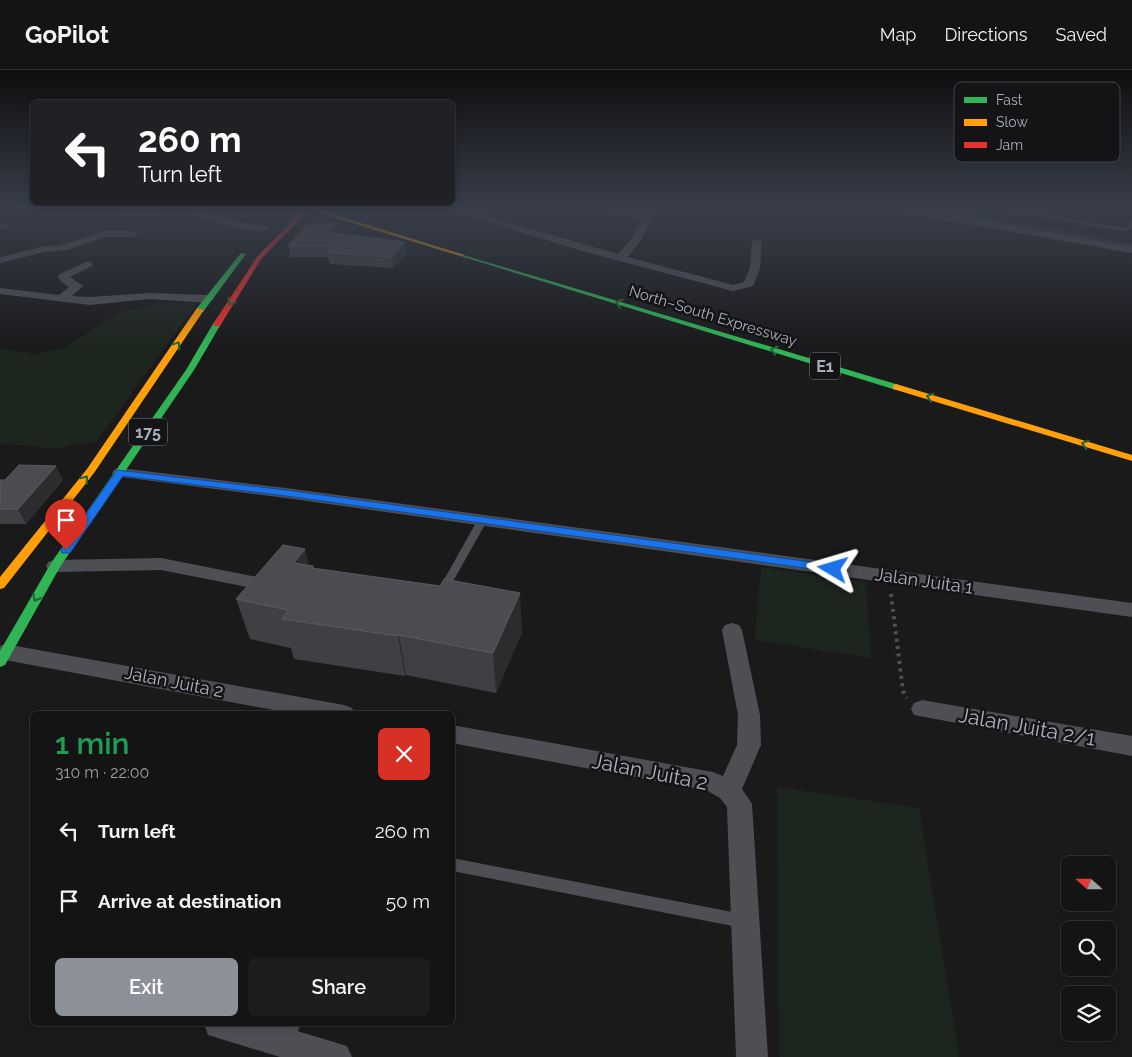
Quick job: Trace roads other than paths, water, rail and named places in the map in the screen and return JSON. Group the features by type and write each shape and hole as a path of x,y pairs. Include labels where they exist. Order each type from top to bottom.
{"highway":[{"name":"175","path":"0,585 91,471 208,299 241,256"},
{"name":"175","path":"2,657 55,566 190,370 261,256"},
{"name":"North–South Expressway","path":"476,256 737,326"},
{"name":"North–South Expressway","path":"483,256 1132,458"}],"street":[{"path":"0,260 16,256"},
{"path":"614,256 733,288 749,284 755,268 756,256"},
{"path":"62,298 77,286 65,280 64,276 88,264"},
{"path":"0,291 90,301 149,296 208,299"},
{"name":"Jalan Juita 1","path":"120,472 286,493 1132,610"},
{"path":"55,566 161,564 268,585"},
{"path":"729,791 749,745 749,715 732,630"},
{"name":"Jalan Juita 2","path":"2,657 326,711"},
{"name":"Jalan Juita 2/1","path":"922,709 1132,746"},
{"name":"Jalan Juita 2","path":"455,735 713,782 729,791 739,804 752,1057"},
{"path":"233,1026 288,1034 336,1057"}],"lane":[{"path":"446,585 482,521"},
{"path":"455,865 744,921"}]}
